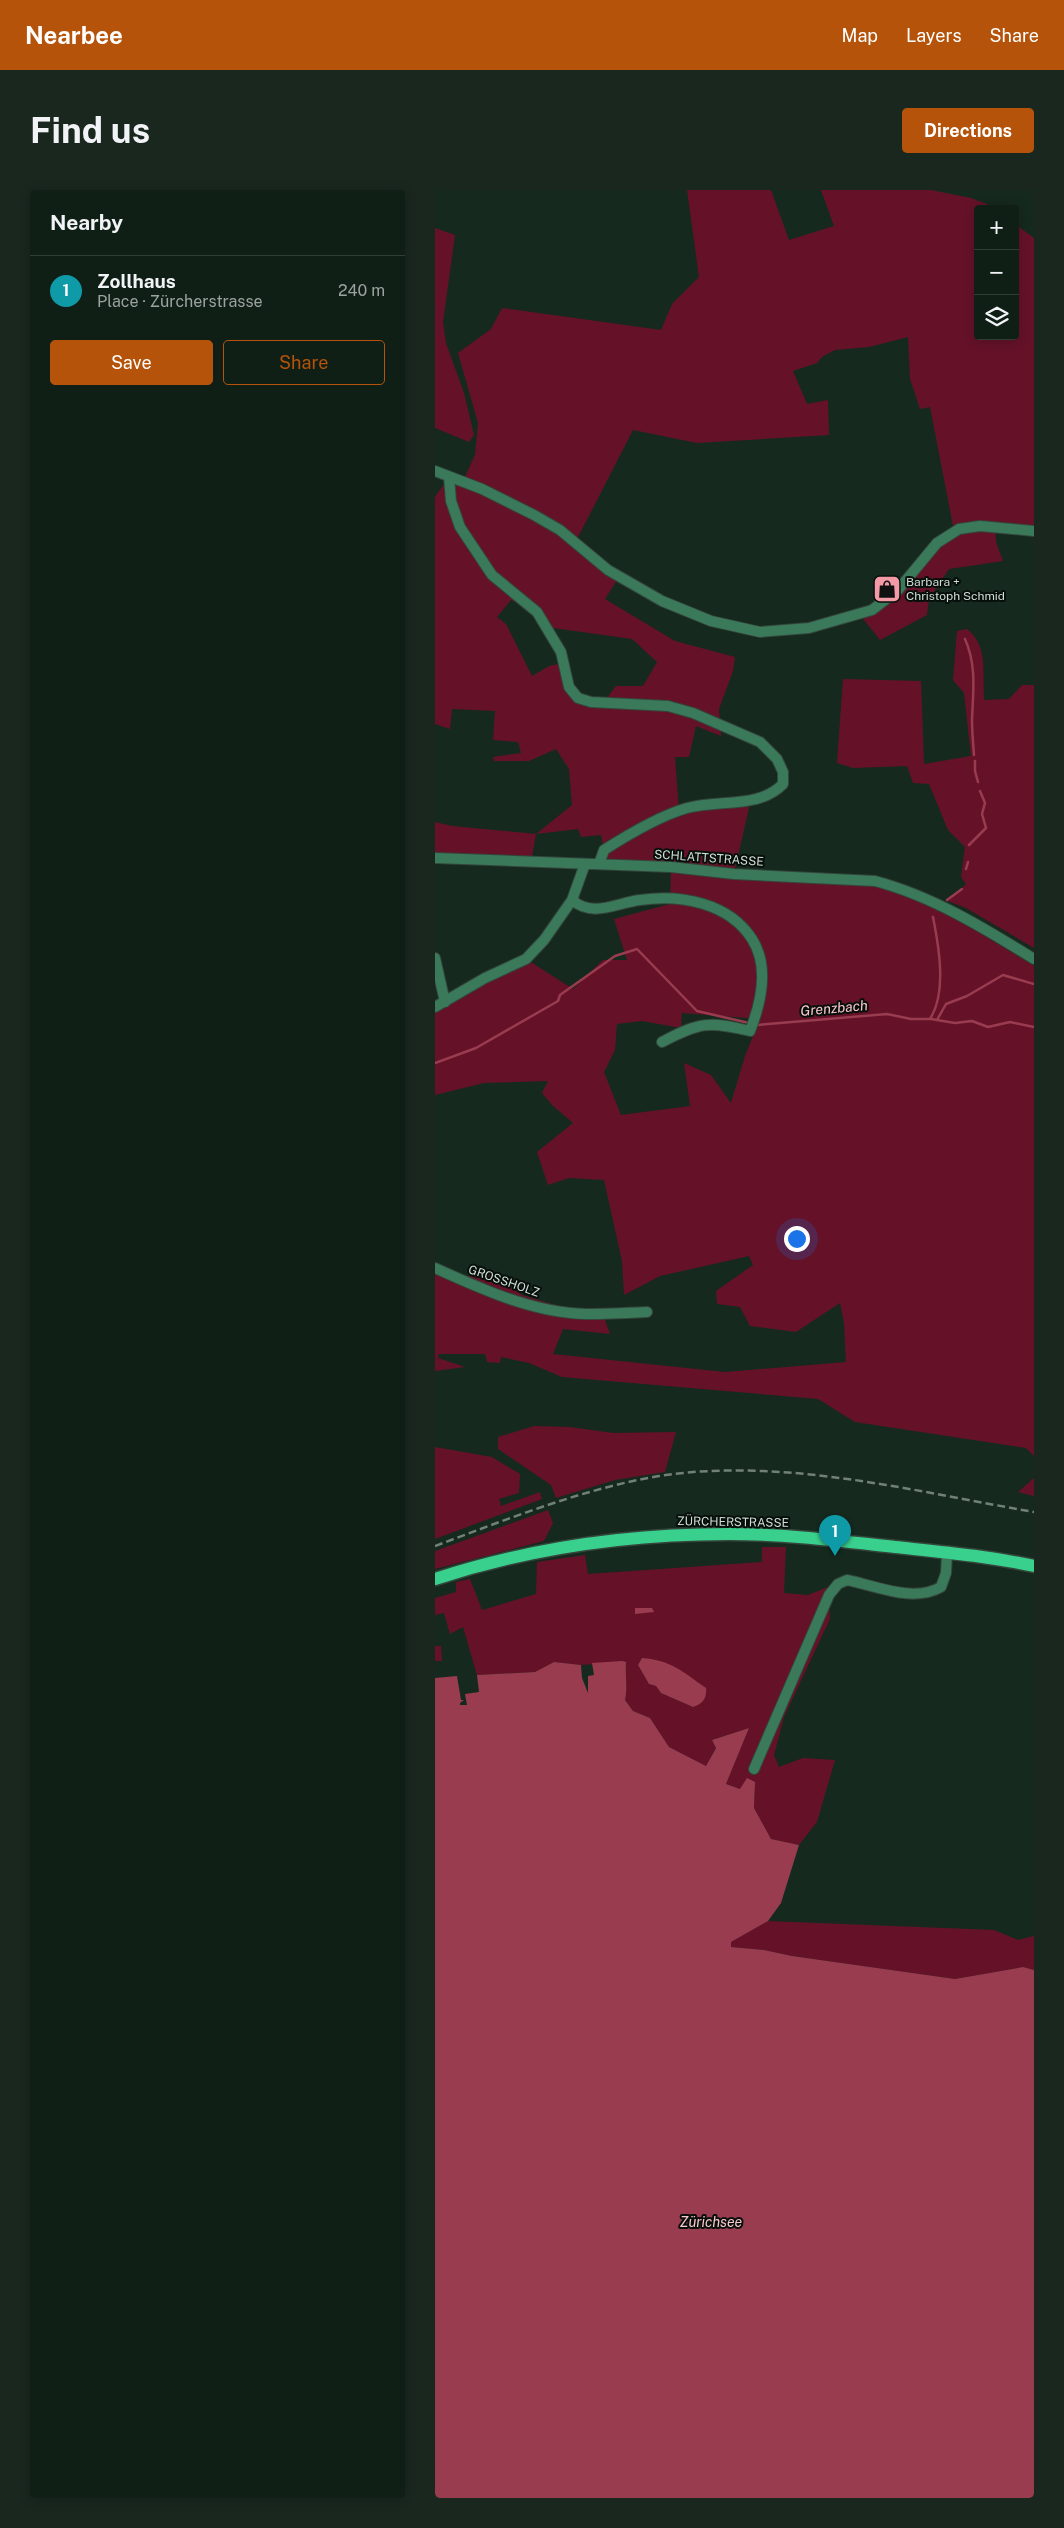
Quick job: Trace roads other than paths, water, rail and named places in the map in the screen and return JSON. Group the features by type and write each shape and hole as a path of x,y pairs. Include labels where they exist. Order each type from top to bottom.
{"main road":[{"name":"ZÜRCHERSTRASSE","path":"435,1579 523,1555 603,1541 657,1536 731,1534 791,1536 947,1553 1034,1566"}],"street":[{"path":"435,471 482,489 543,520 608,570 662,601 711,621 760,632 809,628 871,610 898,590 937,543 959,529 980,526 1034,531"},
{"path":"449,477 451,502 460,528 492,575 537,612 561,652 569,687 578,698 591,702 668,706 693,713 759,742 777,759 783,772 783,784 776,792 754,799 679,810 604,850 599,864"},
{"name":"SCHLATTSTRASSE","path":"435,858 599,864 875,881 920,897 972,922 1034,959"},
{"path":"435,1007 485,978 526,959 545,940 572,900 585,864"},
{"path":"572,900 581,908 590,910 641,900 671,899 698,902 734,917 756,946 762,966 758,1011 750,1030 705,1024 694,1026 663,1042"},
{"path":"435,958 445,1002"},
{"name":"GROSSHOLZ","path":"435,1268 529,1305 584,1314 647,1312"},
{"path":"754,1769 829,1595 838,1584 847,1580 882,1591 929,1594 941,1587 946,1573 947,1553"}],"water":[{"path":"635,1608 652,1608 654,1612 635,1614"},
{"path":"642,1658 669,1664 690,1677 706,1688 704,1700 693,1707 661,1693 656,1686 649,1684 638,1665"},
{"name":"Zürichsee","path":"554,1662 581,1665 582,1678 588,1693 588,1676 594,1675 592,1663 626,1662 625,1700 633,1711 650,1718 669,1747 706,1766 716,1748 712,1740 749,1728 726,1784 740,1789 747,1778 755,1782 754,1808 771,1839 799,1845 781,1903 768,1921 731,1942 731,1947 764,1950 792,1956 955,1979 1023,1967 1034,1970 1034,2498 435,2498 435,1678 457,1676 461,1700 464,1700 460,1705 467,1705 465,1694 479,1692 477,1675 535,1672"}],"waterway":[{"path":"965,639 973,669 972,724 974,755"},
{"path":"975,761 978,782"},
{"path":"969,845 986,828 982,814 985,803 980,791"},
{"path":"966,869 968,862"},
{"path":"947,900 962,889"},
{"name":"Grenzbach","path":"757,1025 887,1014 911,1019 930,1019 935,1008 940,983 939,955 933,917"},
{"path":"435,1063 476,1048 558,1001 560,995 615,956 637,949 697,1011 749,1023"},
{"path":"937,1020 946,1004 967,996 1003,975 1034,984"},
{"path":"931,1019 955,1023 972,1021 988,1027 1010,1022 1034,1027"}],"railway":[{"path":"435,1546 518,1515 602,1489 659,1476 706,1471 753,1471 847,1479 1034,1512"}],"place":[{"name":"Barbara + Christoph Schmid","path":"887,589"},
{"name":"Zollhaus","path":"835,1556"}]}
